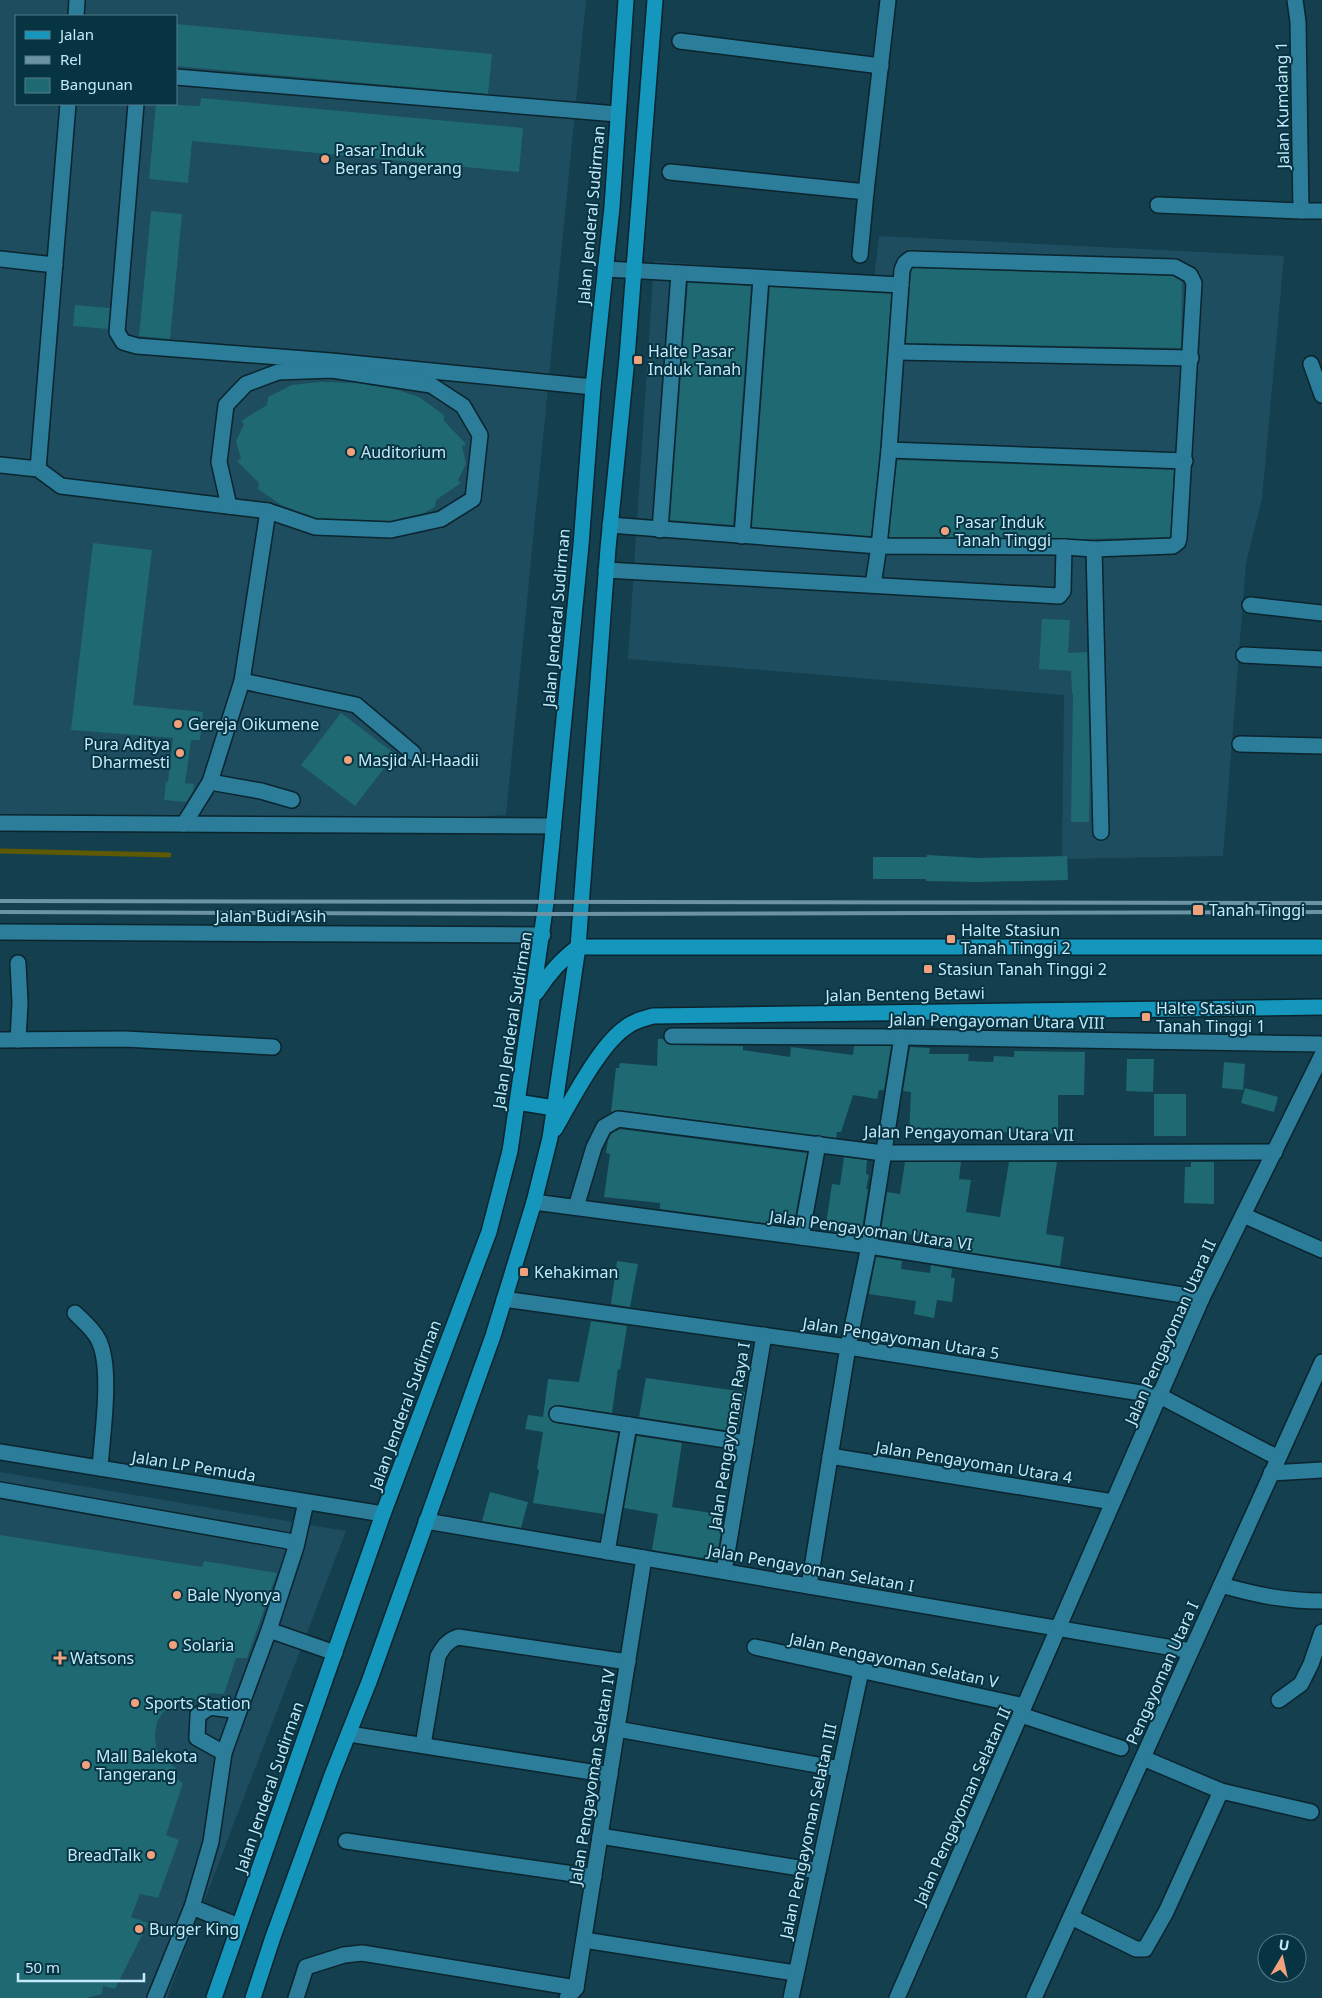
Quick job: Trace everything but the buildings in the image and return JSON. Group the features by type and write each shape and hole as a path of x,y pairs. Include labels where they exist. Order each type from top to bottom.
{"main road":[{"name":"Jalan Jenderal Sudirman","path":"214,1998 383,1514 489,1232 510,1151 542,935 554,826 581,545 593,386 612,207 626,0"},
{"path":"253,1998 273,1937 369,1682 504,1299 534,1202 550,1138 578,947 606,570 655,0"},
{"path":"533,996 565,956 578,947 1322,947"},
{"name":"Jalan Benteng Betawi","path":"550,1138 572,1099 610,1041 624,1028 637,1020 653,1016 1322,1007"},
{"path":"517,1102 554,1108"}],"street":[{"path":"76,15 77,0"},
{"path":"860,255 888,0"},
{"name":"Jalan Kumdang 1","path":"1295,0 1298,22 1301,210"},
{"path":"680,41 881,66"},
{"path":"178,77 617,114"},
{"path":"38,469 68,105"},
{"path":"136,105 117,332 123,342 136,346 593,386"},
{"path":"670,172 866,192"},
{"path":"1158,205 1322,211"},
{"path":"0,259 55,265"},
{"path":"610,526 879,546 1064,547 1094,549 1166,547 1178,542 1191,358 1194,283 1190,275 1175,267 910,259 903,266 898,352 889,450 879,546 873,585"},
{"path":"605,269 901,285"},
{"path":"660,530 679,273"},
{"path":"742,536 761,278"},
{"path":"898,352 1191,358"},
{"path":"1311,364 1322,395"},
{"path":"0,465 38,469 61,486 268,511 315,527 391,530 441,519 473,499 480,435 463,406 431,385 332,370 278,372 246,384 226,405 219,462 229,506"},
{"path":"889,450 1185,461"},
{"path":"184,824 210,782 242,682 268,511"},
{"path":"606,570 1059,596 1062,591 1064,547"},
{"path":"1094,549 1100,832"},
{"path":"1250,605 1322,613"},
{"path":"1244,655 1322,659"},
{"path":"242,682 356,705 413,753"},
{"path":"1240,744 1322,746"},
{"path":"210,782 261,791 292,800"},
{"path":"0,823 554,826"},
{"name":"Jalan Budi Asih","path":"0,932 542,935"},
{"path":"18,964 20,1003 18,1040"},
{"name":"Jalan Pengayoman Utara VIII","path":"672,1036 902,1037 1322,1044"},
{"path":"809,1586 902,1037"},
{"path":"0,1040 125,1039 273,1047"},
{"name":"Jalan Pengayoman Utara II","path":"1059,1627 1202,1298 1322,1055"},
{"name":"Jalan Pengayoman Utara VII","path":"576,1207 594,1147 604,1127 618,1119 883,1153 1275,1152"},
{"path":"801,1237 818,1144"},
{"name":"Jalan Pengayoman Utara VI","path":"534,1202 868,1246 1202,1298"},
{"path":"1243,1215 1322,1250"},
{"name":"Jalan Pengayoman Utara 5","path":"504,1299 848,1347 1160,1396 1278,1458"},
{"path":"76,1313 98,1338 104,1356 105,1388 100,1468"},
{"name":"Jalan Pengayoman Raya I","path":"724,1571 764,1335"},
{"name":"Pengayoman Utara I","path":"1034,1998 1322,1362"},
{"path":"557,1414 746,1443"},
{"path":"607,1552 629,1425"},
{"name":"Jalan LP Pemuda","path":"0,1452 383,1514"},
{"name":"Jalan Pengayoman Utara 4","path":"830,1456 1113,1502"},
{"path":"1271,1473 1322,1470"},
{"path":"0,1490 288,1541 295,1544"},
{"path":"155,1998 192,1907 211,1842 224,1753 269,1630 296,1547 295,1544 306,1502"},
{"name":"Jalan Pengayoman Selatan I","path":"426,1521 1191,1650"},
{"name":"Jalan Pengayoman Selatan IV","path":"571,1993 584,1940 644,1558"},
{"path":"1221,1585 1256,1595 1291,1601 1322,1601"},
{"name":"Jalan Pengayoman Selatan II","path":"897,1998 1059,1627"},
{"path":"269,1630 335,1653"},
{"path":"1280,1700 1301,1684 1311,1664 1322,1632"},
{"path":"423,1745 438,1656 450,1640 458,1637 628,1662"},
{"name":"Jalan Pengayoman Selatan V","path":"755,1647 1022,1711 1121,1748"},
{"name":"Jalan Pengayoman Selatan III","path":"791,1998 861,1671"},
{"path":"224,1753 197,1738 198,1715 210,1707 239,1711"},
{"path":"617,1729 840,1769"},
{"path":"348,1734 610,1775"},
{"path":"1143,1758 1221,1791 1311,1812"},
{"path":"1071,1917 1140,1951 1144,1949 1166,1912 1221,1791"},
{"path":"600,1836 818,1872"},
{"path":"346,1841 594,1877"},
{"path":"192,1907 239,1926"},
{"path":"584,1940 795,1973"},
{"path":"296,1998 306,1967 344,1955 362,1952 571,1993"}],"shaded area":[{"path":"0,0 586,0 506,815 391,822 0,815"},
{"name":"Pasar Induk Tanah Tinggi","path":"879,236 1284,256 1262,499 1246,563 1223,856 1062,859 1064,695 628,659 654,261 874,279"},
{"name":"Mall Balekota Tangerang","path":"0,1472 346,1531 167,1998 0,1998"}],"waterway":[{"path":"0,851 169,855"}],"railway":[{"path":"0,901 1322,903"},
{"path":"0,912 545,914 1322,912"}],"place":[{"name":"Pasar Induk Beras Tangerang","path":"325,159"},
{"name":"Halte Pasar Induk Tanah","path":"638,360"},
{"name":"Auditorium","path":"351,452"},
{"name":"Pasar Induk Tanah Tinggi","path":"945,531"},
{"name":"Gereja Oikumene","path":"178,724"},
{"name":"Pura Aditya Dharmesti","path":"180,753"},
{"name":"Masjid Al-Haadii","path":"348,760"},
{"name":"Tanah Tinggi","path":"1198,910"},
{"name":"Halte Stasiun Tanah Tinggi 2","path":"951,939"},
{"name":"Stasiun Tanah Tinggi 2","path":"928,969"},
{"name":"Halte Stasiun Tanah Tinggi 1","path":"1146,1017"},
{"name":"Kehakiman","path":"524,1272"},
{"name":"Bale Nyonya","path":"177,1595"},
{"name":"Solaria","path":"173,1645"},
{"name":"Watsons","path":"60,1658"},
{"name":"Sports Station","path":"135,1703"},
{"name":"Mall Balekota Tangerang","path":"86,1765"},
{"name":"BreadTalk","path":"151,1855"},
{"name":"Burger King","path":"139,1929"}]}
